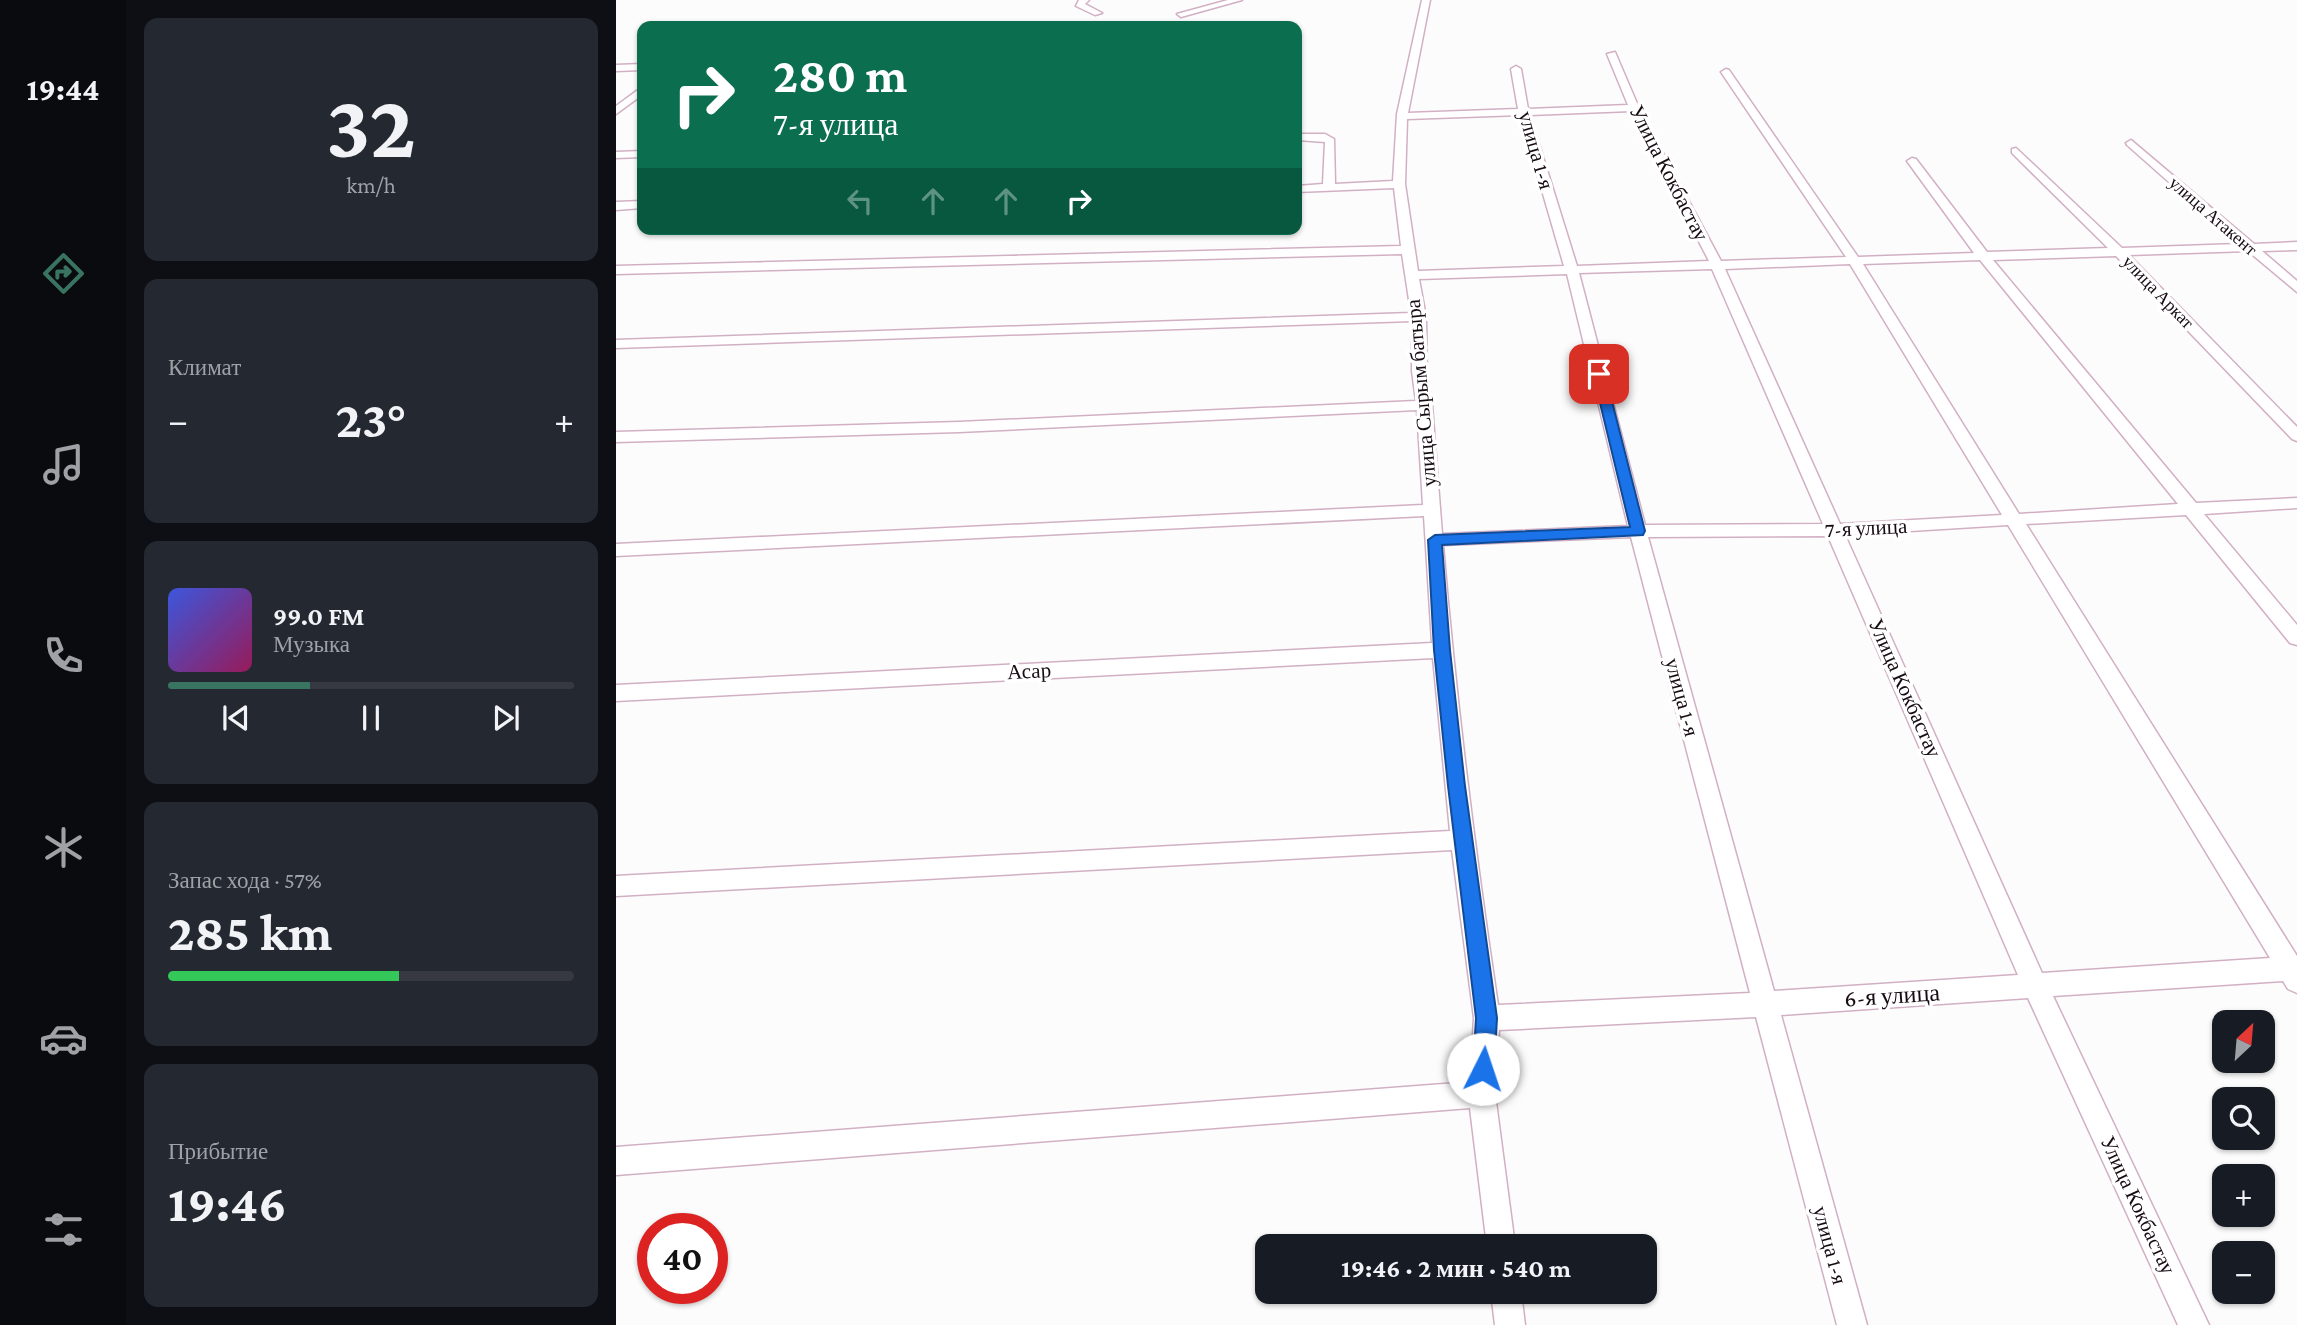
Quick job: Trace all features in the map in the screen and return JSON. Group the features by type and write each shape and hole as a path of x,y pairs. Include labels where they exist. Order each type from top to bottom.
{"street":[{"path":"1181,14 1238,0"},
{"path":"1083,1 1079,4 1098,13"},
{"name":"улица Сырым батыра","path":"1428,4 1407,78 1402,116 1399,184 1410,275 1419,317 1418,384 1424,405 1442,650 1462,840 1487,1018 1482,1094 1500,1234"},
{"name":"Улица Кокбастау","path":"1612,54 1634,108 1717,265 2035,985 2194,1325"},
{"path":"616,68 637,67"},
{"name":"улица 1-я","path":"1516,69 1524,112 1572,270 1638,531 1852,1325"},
{"path":"1726,72 1854,260 2294,972"},
{"path":"618,108 637,94"},
{"path":"618,108 637,107"},
{"path":"1402,116 1634,108"},
{"path":"1302,137 1325,137 1330,141 1329,188"},
{"name":"улица Атакент","path":"2130,143 2297,288"},
{"name":"улица Аркат","path":"2016,151 2118,251 2297,436"},
{"path":"616,155 637,154"},
{"path":"1912,161 1983,256 2297,638"},
{"path":"1302,189 1399,184"},
{"path":"616,206 637,205"},
{"path":"1410,275 2297,246"},
{"path":"616,270 1409,250"},
{"path":"616,344 1419,317"},
{"path":"616,437 959,427 1424,405"},
{"name":"7-я улица","path":"1435,540 1638,531 1835,530 2297,503"},
{"path":"616,550 1431,510"},
{"name":"Асар","path":"616,693 1442,650"},
{"path":"616,886 1462,840"},
{"name":"6-я улица","path":"1487,1018 2294,972"},
{"path":"616,1161 1482,1094"},
{"path":"1507,1304 1510,1325"}],"route":[{"path":"1483,1069 1487,1018 1462,840 1442,650 1435,540 1638,531 1599,374"}]}
